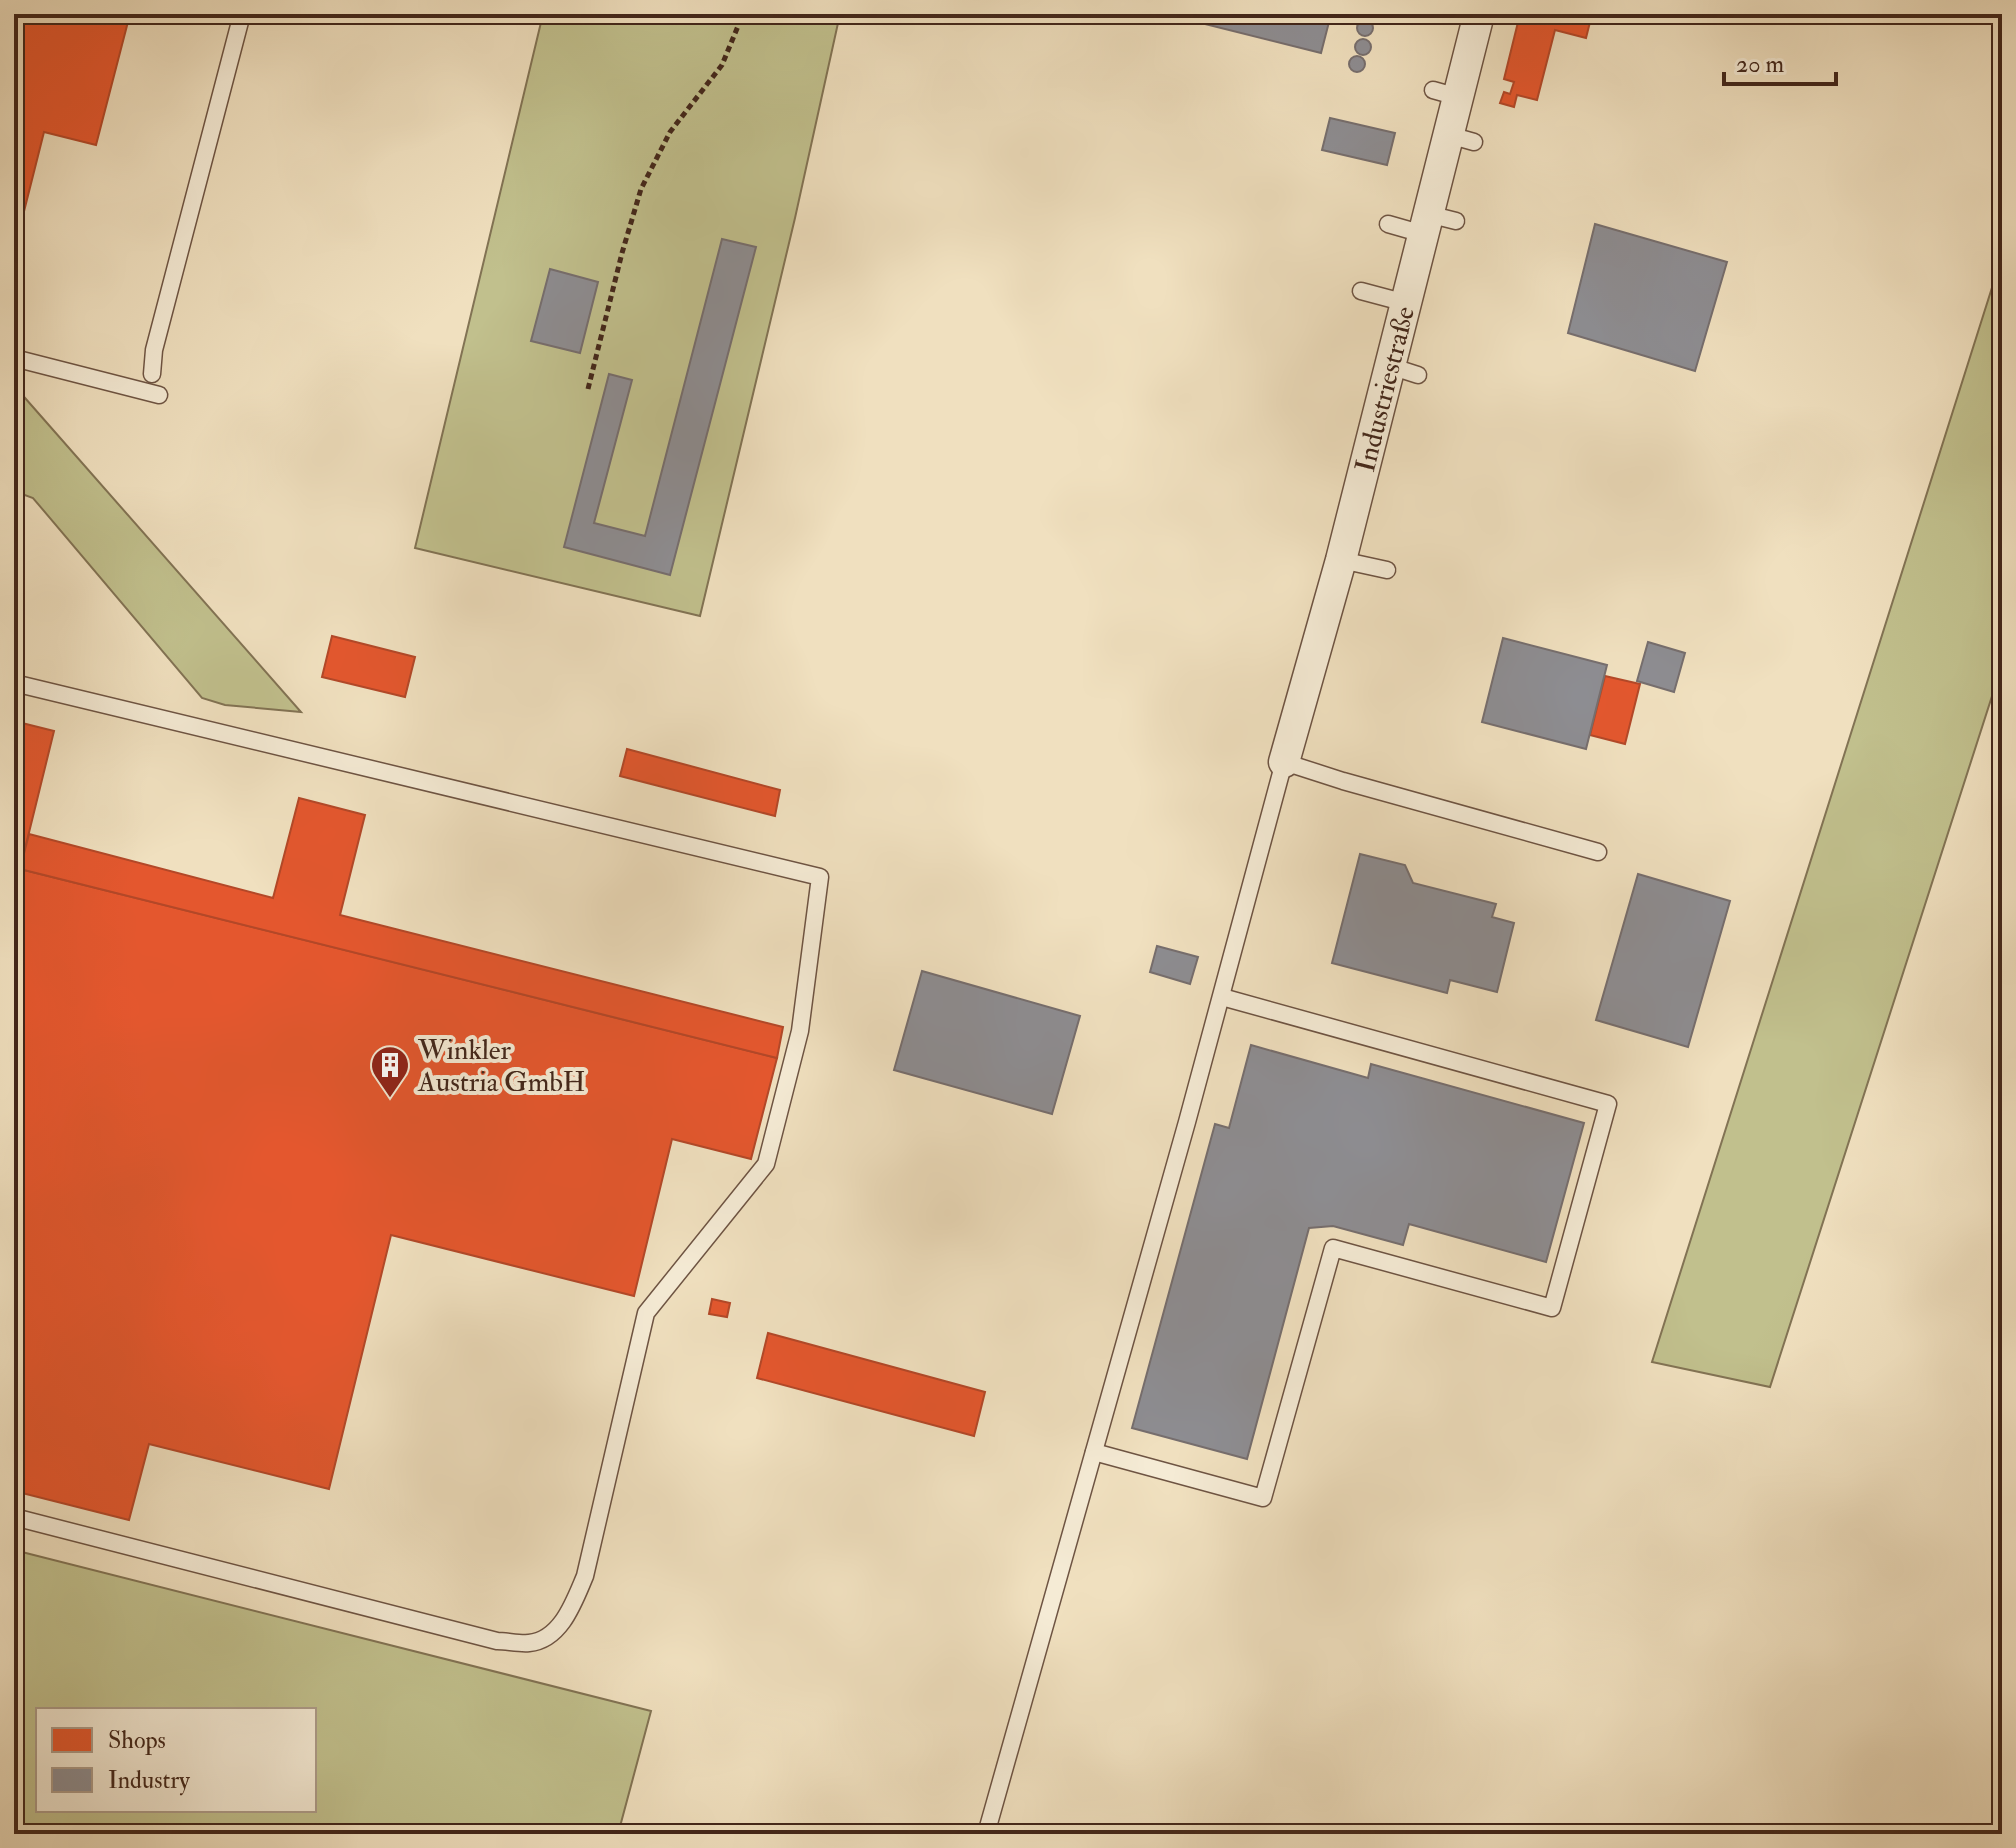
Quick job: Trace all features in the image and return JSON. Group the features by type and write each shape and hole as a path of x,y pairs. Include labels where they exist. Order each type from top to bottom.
{"street":[{"name":"Industriestraße","path":"1284,762 1341,560 1404,371 1406,303 1436,223 1461,138 1446,94 1479,14"}],"lane":[{"path":"152,374 154,350 242,14"},
{"path":"1388,224 1436,223"},
{"path":"1361,291 1406,303"},
{"path":"14,358 159,395"},
{"path":"1341,560 1387,570"},
{"path":"14,683 820,877 800,1031 766,1164 646,1313 585,1576 572,1607 558,1628 532,1643 497,1641 14,1517"},
{"path":"986,1834 1222,997 1284,762 1598,852"},
{"path":"1094,1452 1263,1498 1333,1248 1552,1308 1608,1104 1222,997"}],"path":[{"path":"588,389 641,189 670,132 722,65 743,14"}],"shaded area":[{"path":"543,14 840,14 700,616 415,548"},
{"path":"2002,256 2002,665 1770,1387 1652,1362"},
{"path":"14,389 301,712 225,705 202,698 33,498 14,491"},
{"path":"14,1550 651,1711 618,1834 14,1834"}],"building: Shops":[{"path":"14,14 130,14 96,145 44,132 14,251"},
{"path":"1520,14 1592,14 1586,38 1555,30 1537,100 1517,95 1514,107 1500,103 1504,92 1510,94 1514,82 1504,79"},
{"path":"332,636 415,657 405,697 322,677"},
{"path":"1605,676 1640,684 1625,744 1590,735"},
{"name":"Winkler Austria GmbH","path":"14,721 54,731 20,869 777,1058 751,1159 672,1139 634,1296 391,1235 329,1489 149,1444 129,1520 14,1491"},
{"path":"627,749 780,790 775,816 620,776"},
{"path":"299,798 365,815 340,915 783,1027 777,1058 20,869 29,834 273,898"},
{"path":"712,1299 730,1303 727,1317 709,1314"},
{"path":"768,1333 985,1392 974,1436 757,1378"}],"building: Industry":[{"path":"1165,14 1299,14 1329,22 1321,53"},
{"path":"1365,20 1371,22 1371,34 1365,36 1359,34 1357,28 1359,22"},
{"path":"1363,39 1369,41 1369,53 1363,55 1357,53 1355,47 1357,41"},
{"path":"1357,56 1363,58 1363,70 1357,72 1351,70 1349,64 1351,58"},
{"path":"1330,118 1395,133 1387,165 1322,150"},
{"path":"1595,224 1727,262 1695,371 1568,333"},
{"path":"722,239 756,247 670,575 564,547 609,374 632,380 594,523 645,536"},
{"path":"550,269 598,282 580,353 531,341"},
{"path":"1503,638 1607,665 1586,749 1482,722"},
{"path":"1648,642 1685,653 1674,692 1637,681"},
{"path":"1360,854 1405,865 1413,883 1496,904 1492,917 1514,923 1497,992 1450,980 1447,993 1332,963"},
{"path":"1638,874 1730,901 1688,1047 1596,1020"},
{"path":"1157,946 1198,957 1190,984 1150,972"},
{"path":"922,971 1080,1016 1052,1114 894,1070"},
{"path":"1251,1045 1368,1078 1371,1064 1584,1123 1546,1262 1409,1224 1403,1245 1333,1226 1309,1228 1247,1459 1132,1428 1215,1124 1229,1128"}],"place":[{"name":"Winkler Austria GmbH","path":"390,1099"}]}
